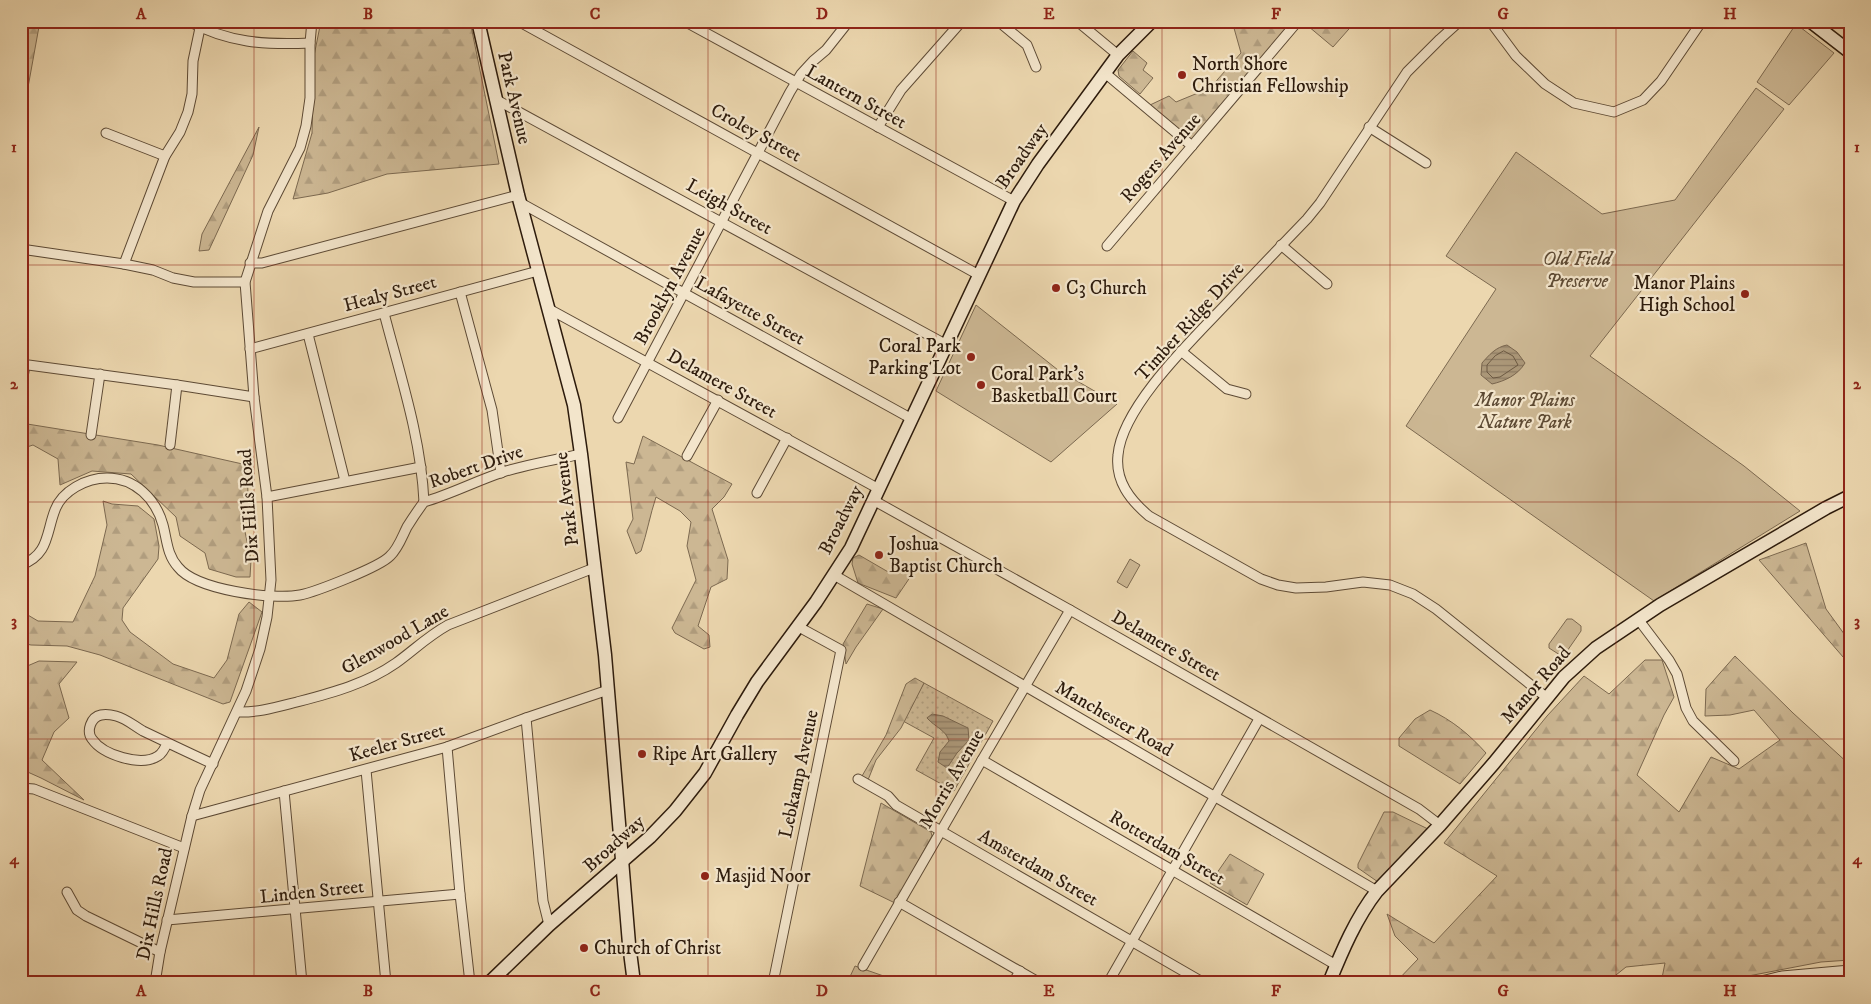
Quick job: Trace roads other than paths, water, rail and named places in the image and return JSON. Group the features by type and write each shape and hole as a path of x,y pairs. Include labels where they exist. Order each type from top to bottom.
{"main road":[{"name":"Park Avenue","path":"478,21 494,99 574,405 608,690 634,983"},
{"name":"Broadway","path":"489,983 549,925 659,828 697,784 747,697 834,575 851,548 1014,201 1038,164 1118,55 1152,21"},
{"path":"1810,21 1850,52"},
{"name":"Manor Road","path":"1329,983 1359,918 1377,891 1440,825 1494,763 1564,677 1596,648 1638,619 1826,508 1850,496"}],"street":[{"path":"188,21 200,28 237,41 310,44"},
{"name":"Dix Hills Road","path":"155,983 167,920 192,816 200,790 237,712 260,649 270,595 271,566 267,497 254,397 245,282 268,211 300,148 306,126 310,98 312,21"},
{"name":"Croley Street","path":"518,21 979,274"},
{"name":"Lantern Street","path":"684,21 1014,201"},
{"name":"Brooklyn Avenue","path":"618,418 796,82 849,21"},
{"path":"878,127 901,90 962,21"},
{"path":"998,21 1027,45 1036,67"},
{"path":"1077,21 1118,55"},
{"name":"Rogers Avenue","path":"1107,246 1298,21"},
{"name":"Timber Ridge Drive","path":"1460,21 1407,72 1320,203 1167,367 1135,412 1123,434 1118,454 1118,472 1125,489 1135,504 1149,516 1261,579 1278,585 1296,588 1363,582 1390,585 1413,594 1436,609 1546,697"},
{"path":"1490,21 1516,56 1545,84 1574,103 1614,112 1643,100 1661,81 1702,21"},
{"path":"124,264 164,156 180,132 188,112 192,94 192,61 200,28"},
{"path":"1105,73 1192,146"},
{"name":"Leigh Street","path":"494,99 947,345"},
{"path":"1369,127 1426,163"},
{"path":"106,133 164,156"},
{"path":"250,263 262,263 519,199"},
{"name":"Lafayette Street","path":"519,199 912,419"},
{"path":"1281,245 1327,284"},
{"path":"21,249 124,264 194,282 245,282"},
{"name":"Healy Street","path":"250,349 538,271"},
{"path":"460,292 492,410 501,473"},
{"name":"Delamere Street","path":"548,309 788,438 876,494 1070,610 1419,809 1440,825"},
{"path":"384,313 413,424 421,467 424,502"},
{"path":"308,334 345,482"},
{"path":"1181,351 1227,389 1246,394"},
{"path":"21,389 23,365 100,374 254,397"},
{"path":"91,435 100,374"},
{"path":"170,445 177,385"},
{"path":"687,456 718,400"},
{"path":"757,493 788,438"},
{"name":"Robert Drive","path":"21,565 39,554 46,542 56,508 67,493 79,485 92,480 119,479 129,482 150,499 158,511 163,526 166,546 178,567 188,577 218,588 270,595 299,595 378,565 390,557 424,502 454,493 519,467 581,454"},
{"path":"267,497 421,467"},
{"name":"Glenwood Lane","path":"237,712 265,710 351,686 396,663 432,634 448,625 594,568"},
{"name":"Manchester Road","path":"834,575 1377,891"},
{"name":"Morris Avenue","path":"863,966 1070,610"},
{"path":"1638,619 1669,660 1677,674 1686,708 1693,721 1734,761"},
{"name":"Lebkamp Avenue","path":"773,983 841,650 797,626"},
{"name":"Keeler Street","path":"192,816 447,747 608,690"},
{"path":"168,743 162,752 152,758 126,758 112,754 92,739 89,733 90,726 94,718 100,715 118,716 168,743 213,764"},
{"path":"526,718 543,901 549,925"},
{"path":"1108,983 1259,719"},
{"path":"447,747 470,983"},
{"name":"Rotterdam Street","path":"982,760 1336,965"},
{"path":"366,770 386,983"},
{"name":"Amsterdam Street","path":"858,779 888,796 896,805 1204,983"},
{"path":"21,788 34,789 184,848"},
{"path":"284,791 302,983"},
{"path":"67,892 77,910 86,916 160,952"},
{"name":"Linden Street","path":"167,920 460,894"},
{"path":"899,902 1040,983"},
{"path":"1753,983 1782,976 1850,970"},
{"path":"1013,983 1020,971"}],"water":[{"path":"1507,345 1517,352 1525,363 1511,377 1492,384 1481,375 1482,363 1496,349"},
{"path":"932,714 943,716 968,728 969,740 947,768 938,762 940,752 949,741 948,737 927,718"}],"place":[{"name":"North Shore Christian Fellowship","path":"1182,75"},
{"name":"C3 Church","path":"1056,288"},
{"name":"Manor Plains High School","path":"1745,294"},
{"name":"Coral Park Parking Lot","path":"971,357"},
{"name":"Coral Park's Basketball Court","path":"981,385"},
{"name":"Joshua Baptist Church","path":"879,555"},
{"name":"Ripe Art Gallery","path":"642,754"},
{"name":"Masjid Noor","path":"705,876"},
{"name":"Church of Christ","path":"584,948"}],"park label":[{"name":"Old Field Preserve","path":"1577,270"},
{"name":"Manor Plains Nature Park","path":"1525,411"}]}
